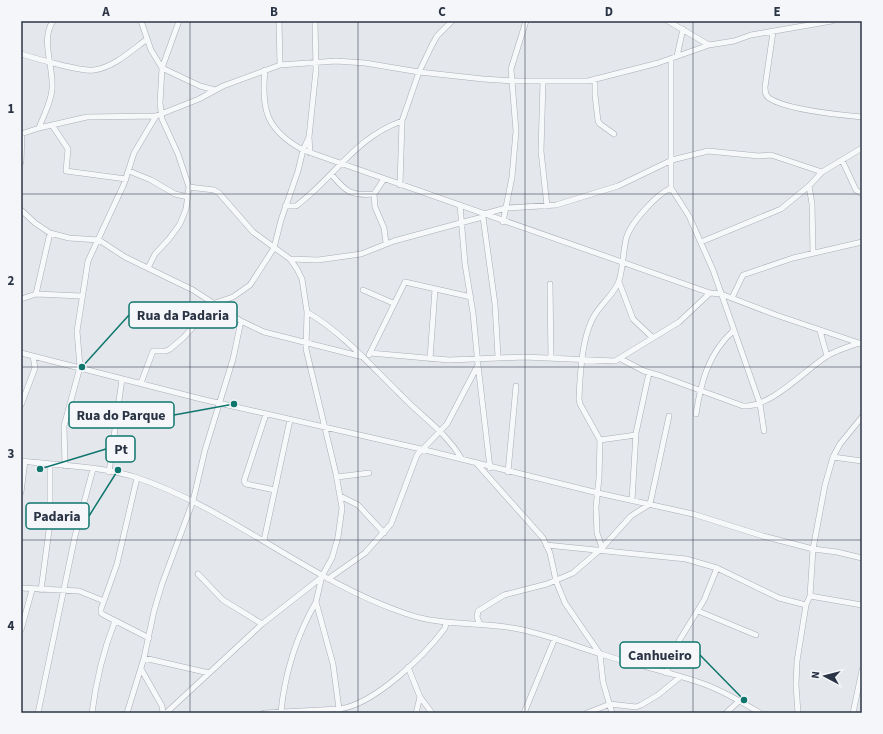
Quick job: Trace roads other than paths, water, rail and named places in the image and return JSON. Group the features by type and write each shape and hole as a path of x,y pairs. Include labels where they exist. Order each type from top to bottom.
{"street":[{"path":"39,128 51,96 53,76 47,35 53,21"},
{"path":"141,21 153,56 162,68 200,86 215,90"},
{"path":"148,268 155,254 180,224 184,215 188,197 189,187 180,160 158,115 160,73 179,21"},
{"path":"279,21 280,65"},
{"path":"310,153 309,137 316,62 315,21"},
{"path":"400,185 402,121 419,72 437,36 452,21"},
{"path":"503,222 512,178 516,131 511,69 526,21"},
{"path":"668,21 674,22 709,45"},
{"path":"21,162 21,134 39,128 87,117 158,115 194,101 215,90 280,65 316,62 365,63 419,72 513,82 595,79 671,60 677,56 709,45 773,32 803,24 832,21"},
{"path":"677,56 683,29"},
{"path":"773,32 765,87 765,94 768,98 815,112 862,117"},
{"path":"21,54 51,62 95,70 126,56 147,39"},
{"path":"671,60 671,188 686,211 701,242 721,294 760,404 764,431"},
{"path":"265,70 264,105 271,124 294,145 303,150 460,205 483,215 623,262 710,294 721,294 860,343"},
{"path":"595,79 598,120 600,124 614,134"},
{"path":"543,81 541,157 547,206"},
{"path":"65,466 64,426 80,367 77,331 88,261 126,179 138,146 158,115"},
{"path":"285,206 296,206 332,175 357,146 381,131 402,121"},
{"path":"52,125 68,149 66,171 126,179"},
{"path":"141,383 153,351 166,351 170,349 183,338 215,303 233,297 250,284 274,248 285,206 294,184 303,150 309,137"},
{"path":"701,242 781,209 809,186 822,172 862,148"},
{"path":"290,259 318,260 361,254 386,244 461,223 506,208 556,205 618,186 672,160 708,151 759,156 771,155 822,172"},
{"path":"842,160 856,190 862,194"},
{"path":"129,171 151,180 175,194 188,197"},
{"path":"332,175 345,189 351,193 358,195 374,194"},
{"path":"384,179 374,194 377,213 384,228 386,244"},
{"path":"809,186 812,204 813,254"},
{"path":"189,187 216,191 253,232 290,259 297,269 302,280 307,312 305,344 337,477 342,508 338,537 332,558 322,576 316,602 309,614 294,651 283,695 281,711"},
{"path":"601,549 597,533 600,440 580,404 579,391 582,360 587,334 594,315 607,300 619,282 628,233 661,193 671,188"},
{"path":"460,205 465,264 471,297 490,468"},
{"path":"21,210 35,223 50,233 69,238 99,240 125,258 193,290 241,321 264,332 305,344 364,358"},
{"path":"483,215 495,304 498,357"},
{"path":"36,294 50,233"},
{"path":"732,298 743,274 862,242"},
{"path":"364,358 370,353 393,303 405,282 471,297"},
{"path":"619,282 634,320 653,338"},
{"path":"550,284 551,358"},
{"path":"430,359 435,289"},
{"path":"363,290 393,303"},
{"path":"21,299 36,294 82,296"},
{"path":"370,353 478,363 498,357 551,358 608,362 621,359 683,319 710,294"},
{"path":"307,312 333,329 402,397 442,431 462,459"},
{"path":"127,713 150,638 154,611 168,564 193,501 205,450 221,403 241,321"},
{"path":"696,414 700,390 712,357 733,330"},
{"path":"820,330 827,356"},
{"path":"621,359 649,373 743,406 753,406 760,404 827,356 860,343"},
{"path":"21,353 290,420 462,459 490,468 598,494 693,514 763,536 813,549 837,552 862,558"},
{"path":"21,405 35,368 33,356"},
{"path":"328,579 365,553 392,524 417,455 434,435 442,431 455,411 478,363"},
{"path":"632,500 636,435 649,373"},
{"path":"109,472 122,379"},
{"path":"508,472 516,386"},
{"path":"266,414 244,481 246,484 275,490"},
{"path":"480,625 477,614 485,606 504,595 556,581 573,573 601,549 631,516 650,504 669,416"},
{"path":"798,713 796,685 797,661 806,605 810,596 813,549 833,457 840,444 862,417"},
{"path":"264,540 290,420"},
{"path":"600,440 636,435"},
{"path":"833,457 862,461"},
{"path":"21,492 23,461 92,469 137,478 193,501 264,540 322,576 404,614 446,623 512,628 555,638 600,654 705,684 760,713"},
{"path":"41,590 50,523 50,464"},
{"path":"478,464 534,527 546,545 550,553 556,581 565,603 600,654 604,682 612,713"},
{"path":"38,713 63,590 92,469"},
{"path":"337,477 369,474"},
{"path":"137,478 117,564 104,601 102,613 150,638"},
{"path":"340,496 358,505 384,534"},
{"path":"546,545 601,549 686,559 717,568 779,598 806,605"},
{"path":"666,674 679,641 688,624 698,611 717,568"},
{"path":"198,574 223,600 262,624"},
{"path":"141,669 165,713 262,624 322,576"},
{"path":"21,588 32,590 79,591 104,601"},
{"path":"21,630 32,590"},
{"path":"810,596 862,605"},
{"path":"316,602 333,664 339,711"},
{"path":"698,611 756,635"},
{"path":"92,713 95,686 101,662 115,621"},
{"path":"264,713 281,711 339,711 362,702 408,667 432,644 445,628 446,623"},
{"path":"524,713 555,638"},
{"path":"144,658 208,673"},
{"path":"408,667 420,697 432,713"},
{"path":"853,713 862,670"},
{"path":"587,713 610,704 636,707 680,677"},
{"path":"416,713 420,697"},
{"path":"726,713 739,701"}],"place":[{"name":"Rua da Padaria","path":"82,367"},
{"name":"Rua do Parque","path":"234,404"},
{"name":"Pt","path":"40,469"},
{"name":"Padaria","path":"118,470"},
{"name":"Canhueiro","path":"744,700"}]}
